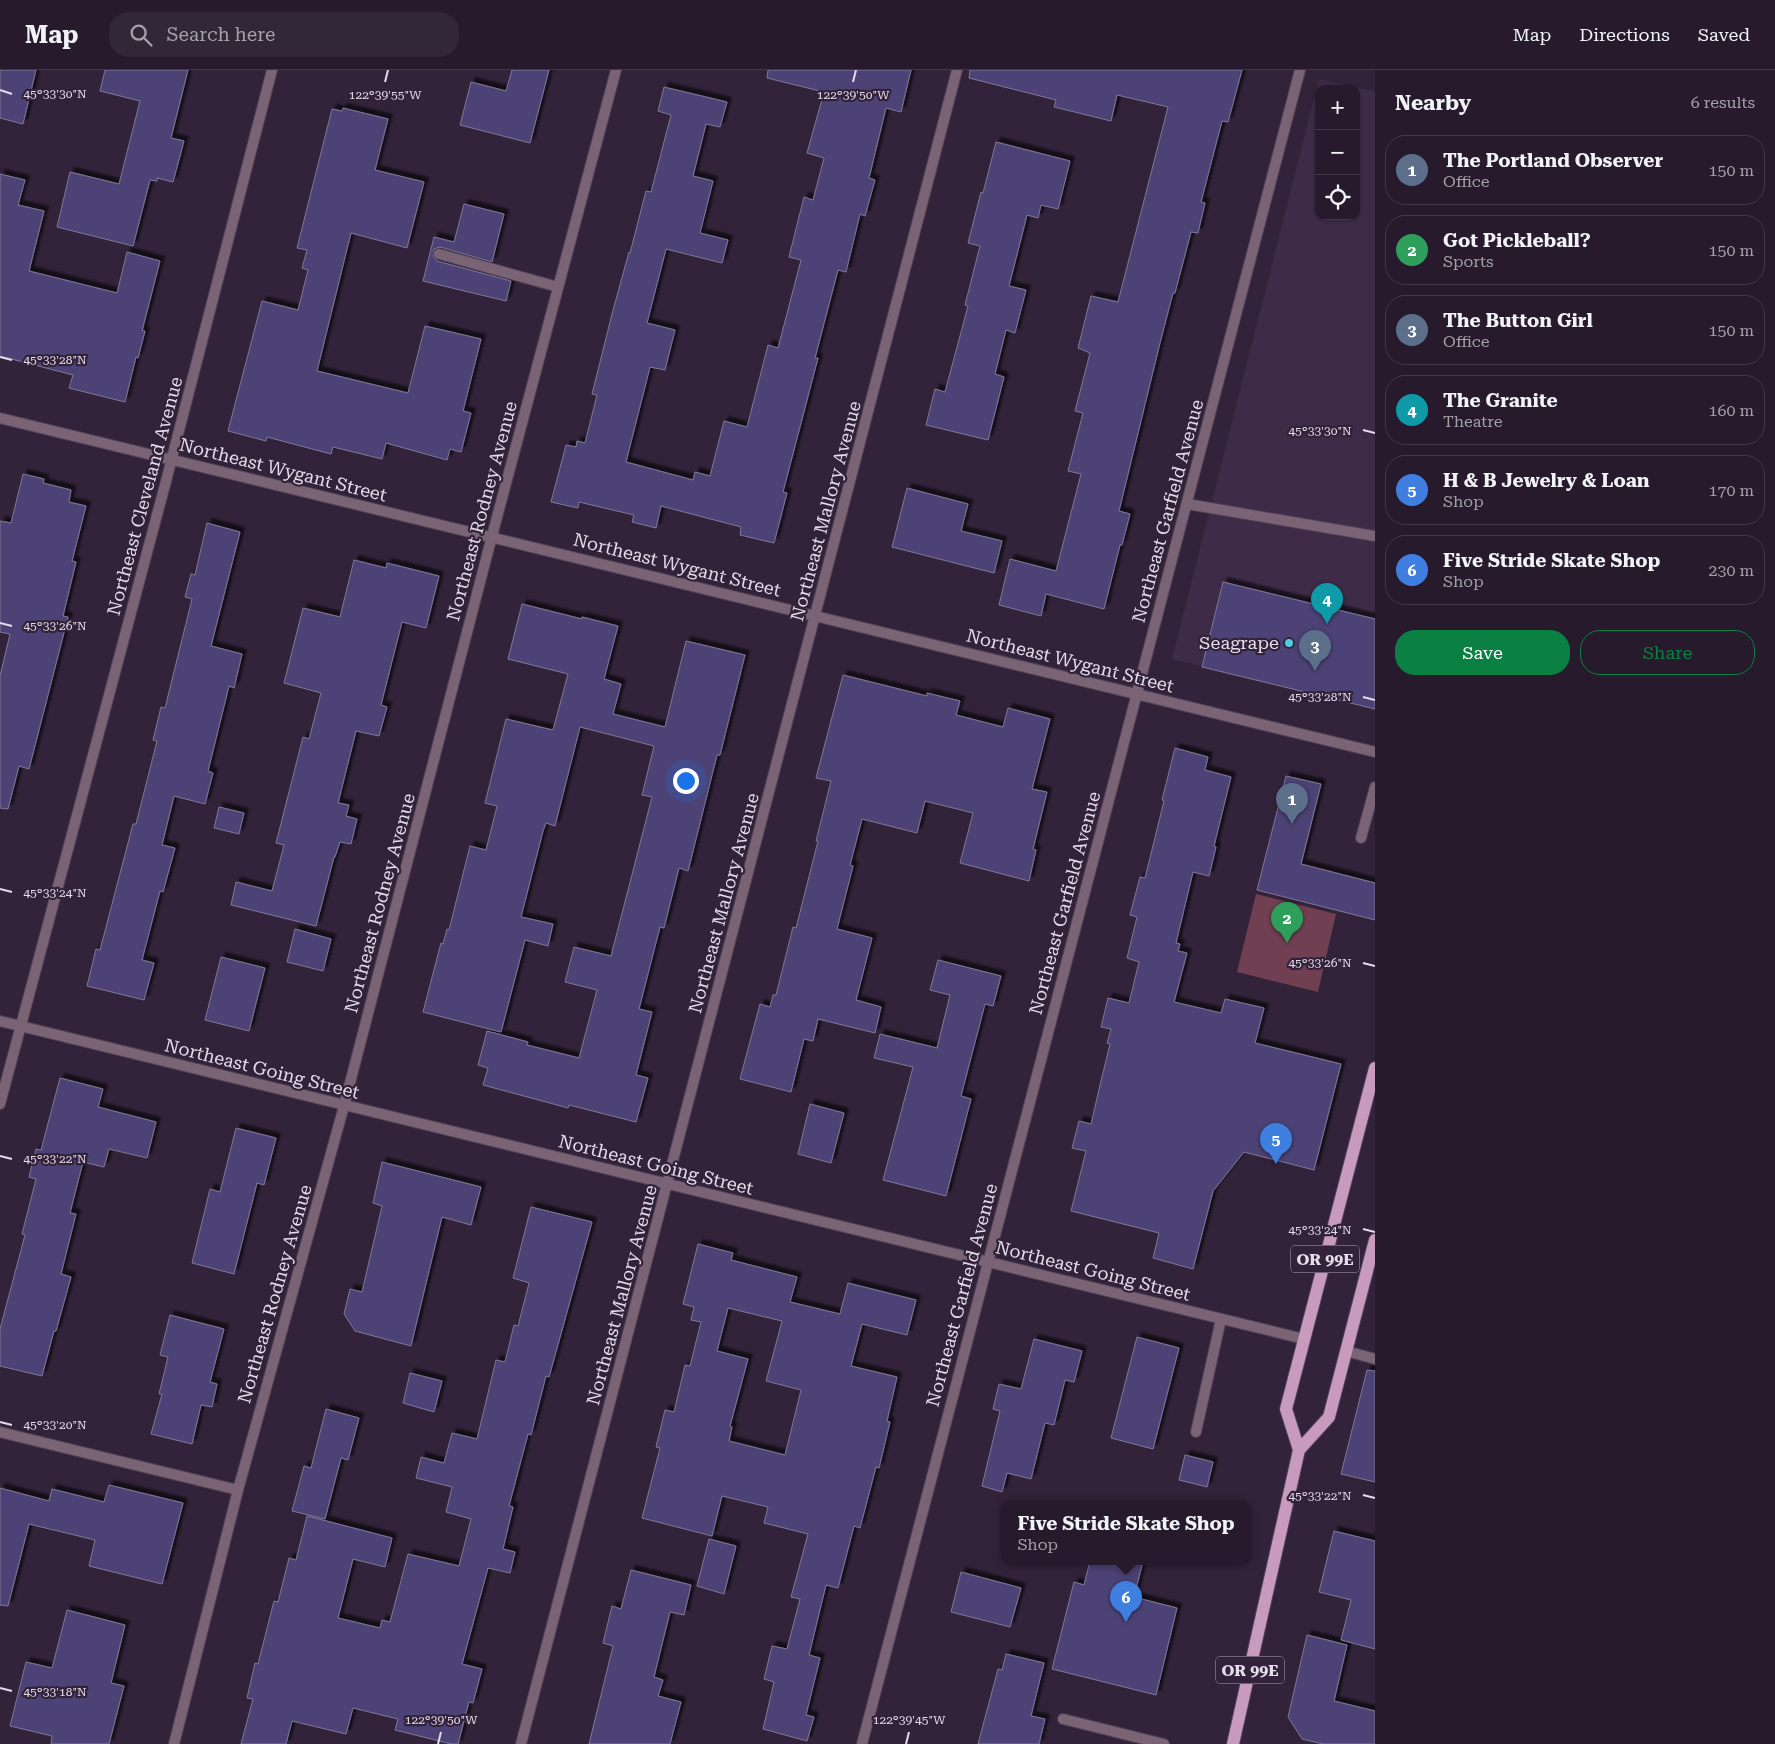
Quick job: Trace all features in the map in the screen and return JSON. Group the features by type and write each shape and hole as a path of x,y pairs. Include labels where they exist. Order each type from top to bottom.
{"main road":[{"name":"OR 99E","path":"1299,1450 1286,1409 1375,1068"},
{"name":"OR 99E","path":"1233,1744 1299,1450 1329,1417 1375,1240"}],"street":[{"name":"Northeast Cleveland Avenue","path":"0,1104 172,459 272,70"},
{"name":"Northeast Rodney Avenue","path":"174,1744 238,1490 344,1106 492,536 616,70"},
{"name":"Northeast Mallory Avenue","path":"521,1744 957,70"},
{"name":"Northeast Garfield Avenue","path":"862,1744 1300,70"},
{"path":"439,254 558,287"},
{"name":"Northeast Wygant Street","path":"0,418 1375,752"},
{"path":"1187,504 1375,536"},
{"path":"1361,838 1375,786"},
{"name":"Northeast Going Street","path":"0,1021 1304,1340"},
{"path":"1196,1432 1220,1319"},
{"path":"1346,1351 1375,1359"},
{"path":"0,1432 238,1490"},
{"path":"1063,1719 1164,1744"}],"shaded area":[{"path":"1319,79 1345,85 1317,85"},
{"path":"1360,89 1375,92 1375,709 1172,659 1315,95 1315,220 1360,220"},
{"path":"1256,894 1336,914 1318,992 1237,972"}],"building":[{"path":"0,70 36,70 23,124 0,118"},
{"path":"105,70 188,70 171,138 184,141 173,182 157,178 157,181 150,180 133,246 57,227 70,172 119,184 140,101 100,91"},
{"path":"512,70 549,70 530,143 460,125 471,82 506,91"},
{"path":"768,70 911,70 901,112 886,108 869,178 875,180 865,216 860,214 846,272 838,270 815,358 818,358 783,492 787,493 774,543 740,535 741,527 661,506 656,528 632,522 634,515 579,502 578,508 551,502 566,445 576,447 577,441 585,443 597,395 592,394 612,314 646,191 651,192 671,115 658,111 664,87 727,102 720,127 706,124 693,176 713,181 700,233 728,240 722,263 666,249 647,323 675,330 665,370 650,367 626,462 693,480 695,472 710,476 724,421 747,427 768,345 778,348 801,260 789,257 804,197 813,200 824,158 807,153 824,92 767,78"},
{"path":"970,70 1242,70 1228,122 1222,121 1201,202 1205,203 1198,233 1191,232 1160,343 1119,511 1130,514 1104,609 1046,594 1041,616 999,605 1010,559 1056,571 1081,474 1068,471 1083,413 1075,411 1090,353 1078,348 1091,296 1118,302 1168,107 1117,95 1111,121 1054,107 1056,100 969,78"},
{"path":"343,108 388,119 375,170 424,182 407,248 351,233 317,371 408,393 425,326 481,339 463,411 471,413 461,452 450,449 447,460 386,443 382,459 333,447 331,454 267,437 266,441 228,431 262,301 298,310 308,270 302,268 307,250 297,248 332,109 342,111"},
{"path":"996,142 1070,161 1058,209 1041,205 1038,218 1027,215 1009,286 1026,290 1015,333 1006,330 995,374 1004,377 988,440 926,425 935,389 945,392 968,306 965,305 980,246 968,243"},
{"path":"0,174 25,180 18,205 44,211 29,271 117,293 127,252 160,261 142,331 145,331 138,358 136,357 125,402 69,388 73,375 0,356"},
{"path":"464,204 504,214 492,262 440,247 434,249 433,256 437,261 511,281 506,301 423,281 434,237 454,242"},
{"path":"23,474 44,479 43,483 71,490 69,502 86,506 72,561 76,562 63,616 68,617 29,769 19,766 8,809 0,808 0,676 10,634 0,632 0,521 11,523"},
{"path":"907,488 968,504 961,531 1002,541 994,573 892,547"},
{"path":"207,523 240,532 211,646 242,654 234,688 229,686 208,771 213,773 205,804 174,796 162,845 175,848 163,892 160,891 142,960 154,963 144,1000 87,986 96,949 100,950 133,824 136,824 157,741 153,740 161,707 165,708 192,599 185,597 191,574 195,575"},
{"path":"354,560 386,568 387,563 439,576 426,628 402,622 381,705 387,707 379,736 356,731 338,803 349,805 346,816 357,819 351,844 340,842 334,857 316,926 231,905 236,882 272,891 284,845 276,843 303,737 309,739 321,693 284,683 303,608 340,617"},
{"path":"1223,582 1375,619 1375,709 1202,667"},
{"path":"522,604 618,626 604,679 621,684 613,714 665,727 686,641 745,655 720,755 717,755 688,871 679,868 664,928 660,927 639,1009 652,1012 636,1075 648,1078 636,1122 569,1105 568,1108 483,1085 488,1068 478,1065 487,1031 528,1042 527,1045 579,1058 597,990 565,982 574,947 611,956 652,797 642,795 654,746 580,727 555,826 546,823 543,831 521,917 553,924 548,946 525,940 501,1032 423,1012 441,943 443,944 447,929 449,930 470,846 486,850 497,806 485,803 506,719 553,730 568,674 508,659"},
{"path":"843,675 927,696 927,693 960,701 956,715 1003,727 1008,708 1050,719 1032,789 1047,792 1033,849 1036,850 1029,881 960,863 973,813 925,801 917,833 862,819 850,865 853,866 837,929 872,938 856,1000 881,1007 875,1033 818,1019 813,1041 804,1039 791,1092 740,1079 760,1004 770,1007 773,995 776,995 793,927 796,928 831,781 816,778"},
{"path":"1175,748 1208,757 1205,770 1231,777 1214,846 1216,847 1209,876 1193,872 1176,943 1180,944 1178,951 1187,953 1174,1002 1221,1013 1225,999 1264,1008 1255,1043 1341,1064 1314,1170 1244,1152 1213,1191 1193,1269 1153,1258 1159,1233 1071,1211 1086,1151 1072,1148 1079,1121 1091,1124 1110,1044 1107,1043 1111,1029 1101,1027 1108,998 1129,1003 1139,962 1127,958 1137,917 1130,915 1140,877 1145,878"},
{"path":"1286,776 1321,784 1301,864 1375,883 1375,920 1257,890"},
{"path":"219,807 244,813 239,834 214,828"},
{"path":"295,929 331,939 323,971 287,962"},
{"path":"221,957 265,968 249,1031 205,1020"},
{"path":"938,960 1001,976 993,1006 985,1004 961,1096 971,1099 946,1196 883,1180 913,1067 874,1058 880,1034 937,1048 950,995 930,990"},
{"path":"60,1078 103,1089 98,1107 156,1122 147,1158 109,1149 104,1167 83,1162 70,1213 76,1214 61,1274 71,1277 42,1376 0,1366 0,1329 25,1235 22,1234 36,1179 29,1177 36,1149 41,1150"},
{"path":"810,1104 844,1113 831,1163 798,1154"},
{"path":"236,1128 276,1138 264,1185 257,1183 234,1274 192,1263 210,1189 220,1192"},
{"path":"382,1162 481,1187 471,1225 442,1217 411,1346 355,1331 344,1314 350,1289 362,1292 382,1206 373,1203"},
{"path":"531,1207 592,1222 549,1377 546,1376 531,1435 528,1434 509,1506 513,1507 503,1549 515,1552 510,1573 488,1568 462,1664 482,1669 473,1703 469,1702 458,1744 451,1744 395,1730 398,1719 353,1708 346,1734 292,1721 286,1744 241,1744 253,1699 247,1698 255,1663 258,1664 274,1601 278,1602 289,1558 296,1560 307,1516 392,1538 385,1567 353,1559 338,1618 380,1628 382,1620 390,1622 408,1554 459,1566 471,1519 446,1512 452,1487 416,1478 421,1457 444,1463 452,1433 477,1439 496,1360 505,1362 514,1325 518,1326 529,1283 513,1278"},
{"path":"698,1244 733,1253 731,1260 797,1277 790,1302 840,1314 848,1283 916,1300 907,1335 862,1324 851,1366 897,1377 887,1421 890,1422 879,1468 876,1467 860,1528 854,1526 838,1588 826,1585 809,1655 820,1658 806,1715 814,1717 807,1741 763,1729 774,1682 764,1679 772,1646 787,1649 800,1599 791,1597 808,1534 764,1523 768,1507 722,1496 712,1536 642,1518 660,1448 656,1447 665,1410 674,1412 685,1365 690,1366 701,1322 691,1320 694,1307 683,1304","holes":["728,1308 782,1321 766,1381 801,1390 785,1455 729,1441 732,1427 730,1426 748,1359 717,1351"]},
{"path":"170,1315 224,1329 210,1382 217,1384 212,1407 201,1405 192,1444 151,1434 162,1394 159,1394 168,1357 160,1355"},
{"path":"1137,1337 1179,1348 1153,1449 1111,1438"},
{"path":"1034,1339 1082,1351 1074,1382 1065,1380 1054,1425 1045,1423 1031,1479 1007,1473 1002,1492 982,1486 1000,1411 993,1409 999,1384 1021,1389"},
{"path":"1367,1370 1375,1371 1375,1482 1341,1474"},
{"path":"410,1373 442,1381 434,1412 403,1403"},
{"path":"326,1409 359,1418 348,1460 341,1458 325,1519 292,1511 304,1466 311,1468"},
{"path":"1185,1455 1213,1462 1207,1487 1179,1480"},
{"path":"109,1485 183,1503 162,1584 89,1566 95,1540 29,1524 8,1606 0,1605 0,1488 49,1501 52,1489 104,1502"},
{"path":"1334,1531 1375,1541 1375,1649 1341,1640 1351,1600 1319,1592"},
{"path":"709,1539 736,1546 724,1594 697,1586"},
{"path":"1089,1565 1142,1565 1134,1597 1177,1608 1156,1695 1052,1669 1074,1582 1084,1585"},
{"path":"631,1570 691,1585 684,1615 670,1612 654,1677 663,1680 658,1696 681,1702 670,1744 589,1744 613,1646 603,1643 612,1606 621,1609"},
{"path":"961,1572 1021,1588 1010,1627 951,1612"},
{"path":"67,1610 125,1625 111,1683 124,1686 109,1744 51,1744 52,1736 10,1726 26,1662 52,1668"},
{"path":"1307,1635 1347,1645 1334,1701 1375,1711 1375,1744 1323,1744 1302,1739 1288,1717"},
{"path":"1006,1654 1044,1663 1031,1716 1045,1719 1039,1744 978,1744 998,1669 1002,1670"}],"place":[{"name":"The Granite","path":"1327,624"},
{"name":"Seagrape","path":"1289,643"},
{"name":"The Button Girl","path":"1315,671"},
{"name":"The Portland Observer","path":"1292,824"},
{"name":"Got Pickleball?","path":"1287,943"},
{"name":"H & B Jewelry & Loan","path":"1276,1164"},
{"name":"Five Stride Skate Shop","path":"1126,1622"}]}
